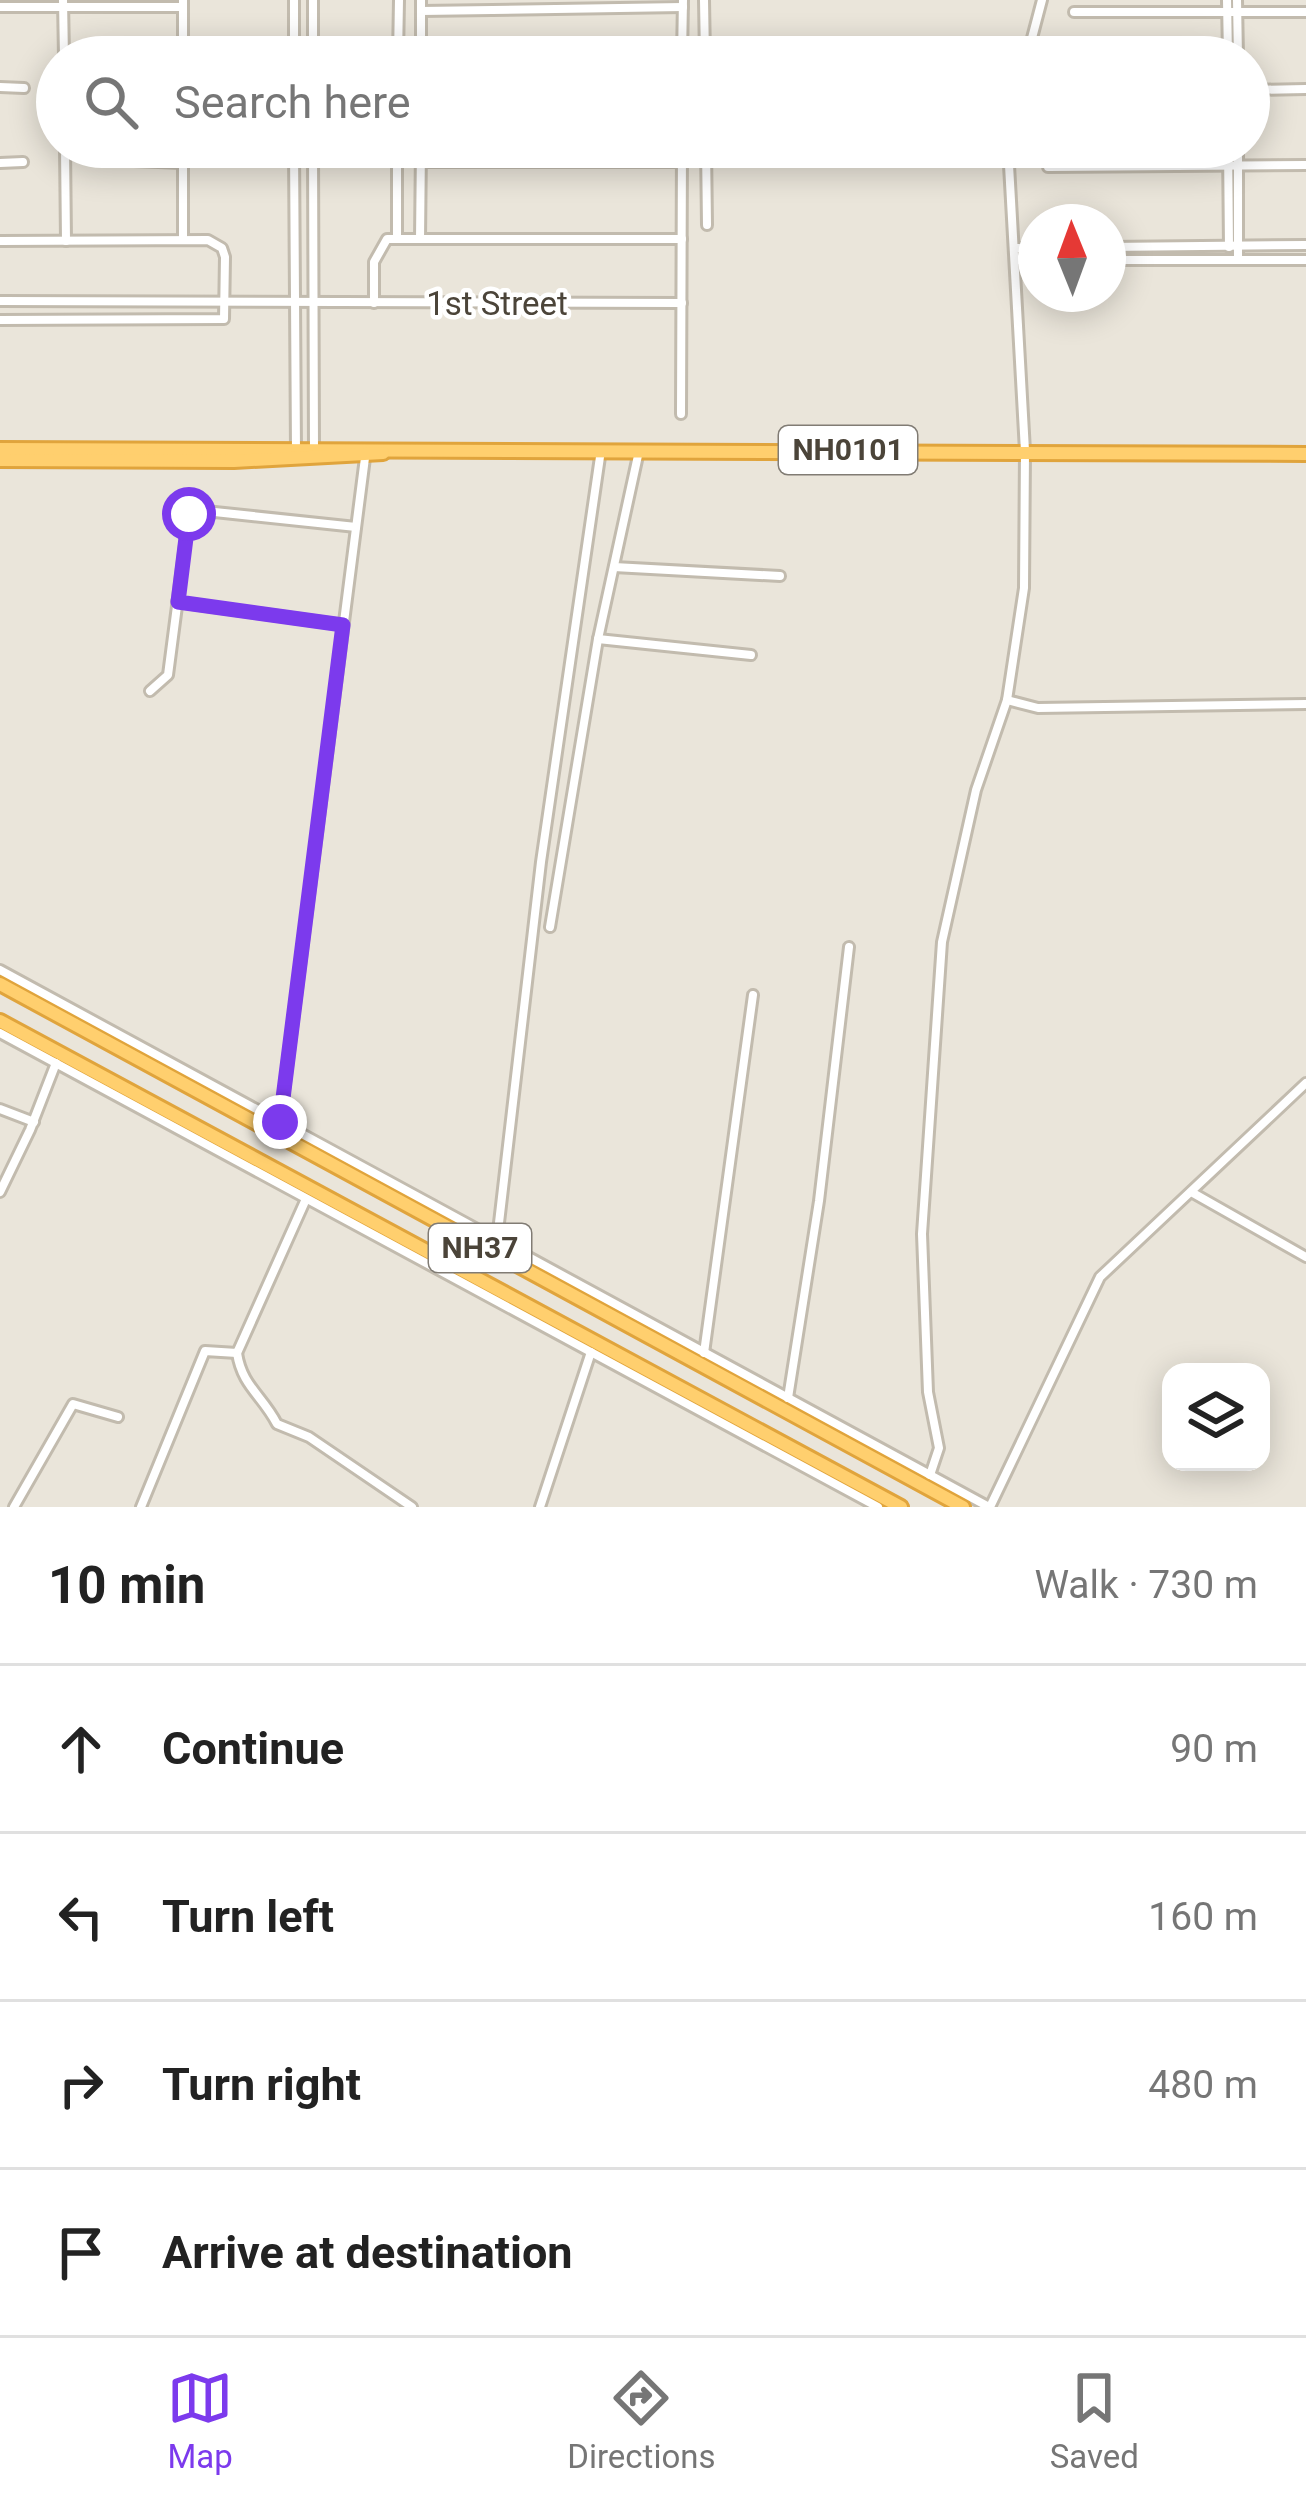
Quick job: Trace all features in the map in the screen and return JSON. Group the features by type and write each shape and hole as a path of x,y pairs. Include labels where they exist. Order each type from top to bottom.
{"highway":[{"name":"NH0101","path":"0,449 296,454 640,449 1306,454"},
{"name":"NH0101","path":"0,460 296,454"},
{"name":"NH37","path":"0,984 963,1507"},
{"name":"NH37","path":"0,1021 901,1507"}],"street":[{"path":"294,0 294,36"},
{"path":"313,0 313,36"},
{"path":"398,36 399,0"},
{"path":"704,0 705,36"},
{"path":"1033,36 1042,0"},
{"path":"1227,0 1235,36"},
{"path":"1230,36 1238,0"},
{"path":"63,3 64,36"},
{"path":"0,7 183,3 183,36"},
{"path":"421,6 682,4 682,36"},
{"path":"1074,12 1306,13"},
{"path":"0,87 24,88"},
{"path":"1270,90 1306,89"},
{"path":"0,163 23,162"},
{"path":"1270,165 1306,165"},
{"path":"65,168 66,241"},
{"path":"183,168 183,240"},
{"path":"294,168 296,454"},
{"path":"313,168 314,454"},
{"path":"397,239 398,168"},
{"path":"420,239 421,168"},
{"path":"681,414 682,168"},
{"path":"706,168 707,225"},
{"path":"930,1475 939,1448 928,1392 922,1234 942,942 976,790 1007,700 1024,588 1025,451 1010,168"},
{"path":"1233,168 1233,260"},
{"path":"374,303 374,262 387,239 682,239"},
{"path":"0,241 208,240 222,248 225,302 224,320 0,320"},
{"path":"1126,247 1306,245"},
{"path":"1126,260 1306,260"},
{"name":"1st Street","path":"0,302 682,302"},
{"path":"497,1240 541,862 602,449"},
{"path":"550,927 598,639 640,449"},
{"path":"280,1122 366,453"},
{"path":"150,691 168,675 189,514 196,510 356,527"},
{"path":"614,566 780,576"},
{"path":"178,602 343,625"},
{"path":"598,639 752,655"},
{"path":"1007,700 1038,708 1306,704"},
{"path":"788,1398 819,1201 850,946"},
{"path":"0,970 990,1507 1100,1277 1306,1083"},
{"path":"704,1353 753,995"},
{"path":"0,1033 878,1507"},
{"path":"0,1192 56,1063"},
{"path":"0,1109 34,1122"},
{"path":"1193,1193 1306,1258"},
{"path":"306,1199 237,1353 240,1376 266,1401 278,1424 309,1437 412,1507"},
{"path":"141,1507 205,1351 237,1353"},
{"path":"540,1507 591,1352"},
{"path":"14,1507 74,1404 118,1417"}],"shaded area":[{"path":"0,0 1306,0 1306,1507 0,1507"}],"route":[{"path":"189,514 178,602 343,625 280,1122"}]}
